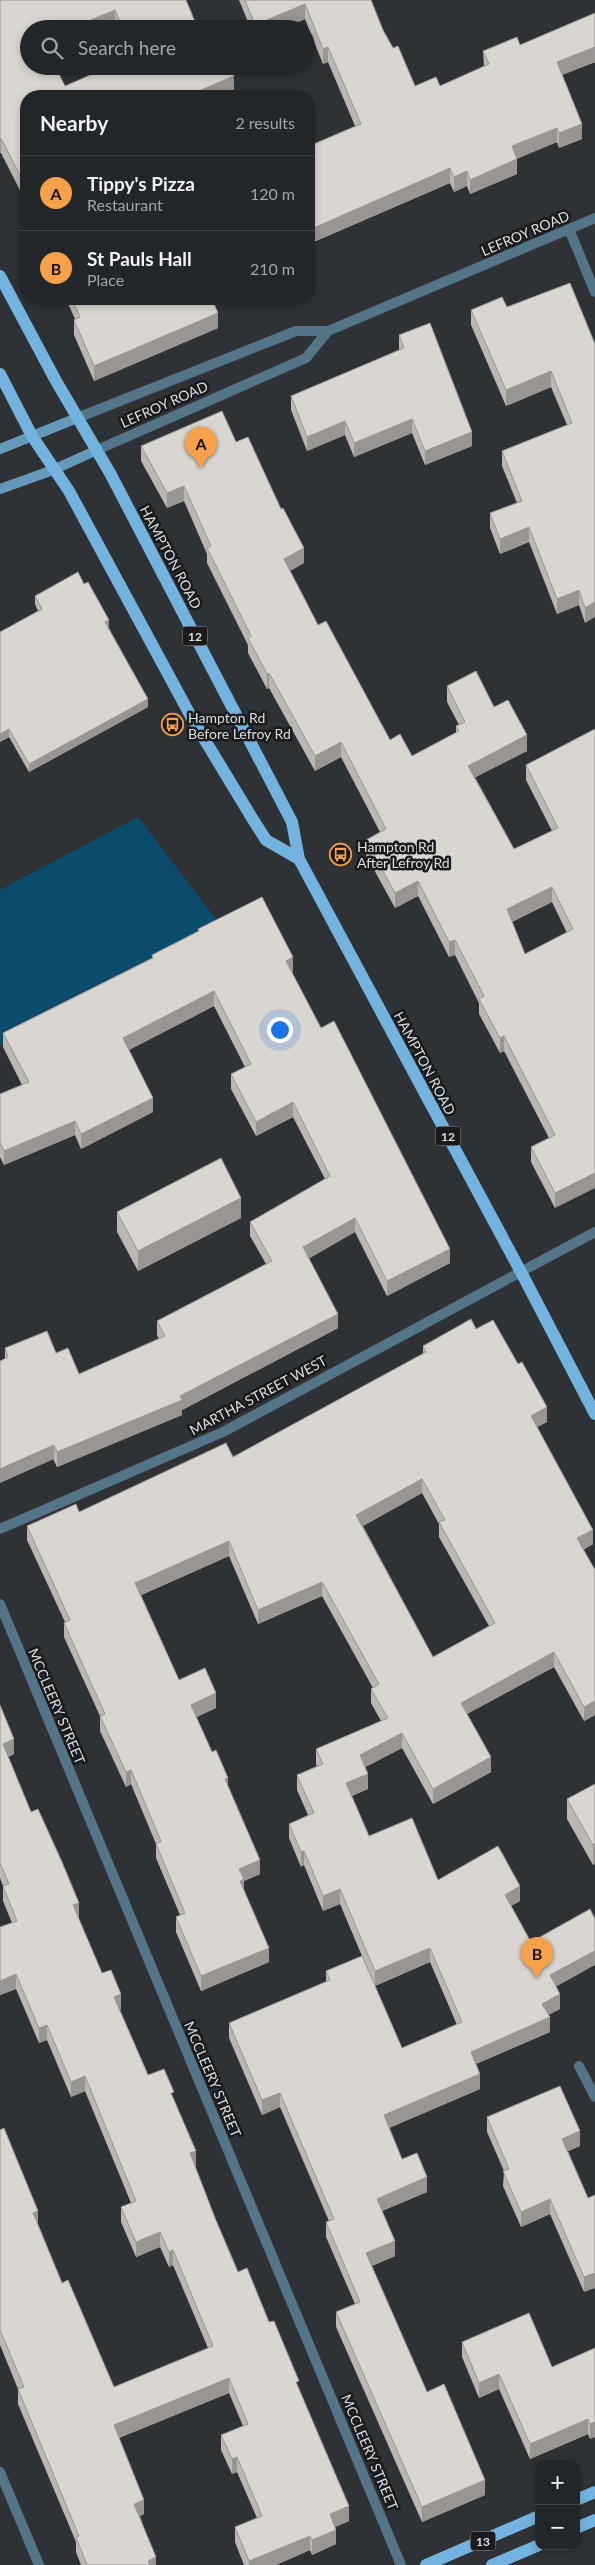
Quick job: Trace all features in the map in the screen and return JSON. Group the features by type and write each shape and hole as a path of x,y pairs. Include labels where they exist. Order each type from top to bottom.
{"main road":[{"name":"HAMPTON ROAD","path":"0,276 77,418 97,450 292,822 299,859 521,1272 595,1414"},
{"path":"0,374 32,436 53,470 69,491 194,722 252,818 266,840 299,859"},
{"path":"580,2498 595,2492"},
{"name":"13","path":"426,2565 535,2518"},
{"path":"580,2526 595,2520"},
{"name":"13","path":"492,2565 535,2547"}],"street":[{"name":"LEFROY ROAD","path":"0,449 296,331 328,331 595,218"},
{"path":"569,229 595,292"},
{"name":"LEFROY ROAD","path":"0,489 53,470 306,358 328,331"},
{"name":"MARTHA STREET WEST","path":"0,1529 223,1432 595,1232"},
{"name":"MCCLEERY STREET","path":"0,1604 401,2565"},
{"path":"579,2066 595,2097"},
{"path":"0,2472 39,2565"}],"shaded area":[{"path":"138,817 219,923 0,1045 0,890"}],"building":[{"path":"0,0 186,0 194,20 119,20 115,10 91,20 20,20 20,75 60,75 65,86 90,75 234,76 201,90 20,90 20,175 0,139"},
{"path":"245,0 371,0 383,30 393,48 398,46 415,86 436,77 440,86 489,64 483,51 517,37 520,45 595,13 595,47 557,62 582,124 559,133 557,128 512,146 517,159 470,180 467,171 454,177 450,168 315,227 315,143 361,124 328,47 323,49 315,29 315,20 311,20 305,4 267,20 253,20"},
{"path":"570,283 595,344 595,602 585,608 579,590 557,599 529,527 500,539 490,513 522,501 502,451 572,423 551,371 506,390 471,310 502,297 507,307"},
{"path":"75,305 215,305 218,313 94,366 74,320 80,317"},
{"path":"430,323 472,432 425,451 412,419 354,443 345,421 307,437 291,396 404,348 399,335"},
{"path":"222,411 236,442 248,437 281,509 283,508 304,548 284,559 318,625 326,621 390,740 400,734 412,756 459,731 456,726 465,722 447,686 476,671 494,707 508,700 527,735 468,766 514,849 558,828 526,765 595,729 595,1173 555,1193 531,1147 555,1135 504,1036 500,1038 479,999 484,996 455,940 449,942 418,881 395,893 366,840 386,829 341,742 315,756 248,638 251,636 207,548 211,546 184,486 167,493 141,446","holes":["552,887 573,929 525,954 507,909"]},
{"path":"78,572 84,584 88,582 109,620 105,622 148,699 29,764 9,729 0,734 0,632 42,609 35,596"},
{"path":"262,897 293,957 286,961 321,1028 334,1021 450,1249 387,1281 355,1218 303,1247 338,1314 180,1396 182,1400 57,1452 54,1445 0,1469 0,1361 8,1357 5,1348 47,1331 56,1353 68,1348 79,1374 165,1336 157,1321 272,1261 250,1222 330,1176 293,1102 256,1122 231,1074 251,1064 214,991 123,1038 153,1098 81,1134 75,1121 4,1151 0,1142 0,1094 29,1082 3,1033 153,958 152,955 199,931 198,929"},
{"path":"221,1158 241,1198 138,1251 117,1212"},
{"path":"471,1319 476,1329 493,1320 518,1364 522,1362 547,1407 531,1416 593,1530 577,1538 595,1570 595,1701 584,1707 554,1652 461,1703 491,1757 433,1789 402,1733 360,1755 368,1774 346,1783 369,1836 412,1818 438,1880 498,1846 520,1886 505,1895 531,1942 590,1909 595,1919 595,1951 550,1975 560,1994 542,2004 550,2017 471,2052 480,2074 384,2115 402,2159 417,2153 427,2177 377,2199 395,2241 366,2253 427,2392 444,2384 485,2480 422,2507 336,2312 360,2302 326,2222 334,2219 280,2093 262,2100 229,2023 330,1980 326,1971 362,1956 402,2048 462,2022 430,1948 375,1971 340,1889 323,1896 304,1851 301,1852 289,1824 314,1813 297,1775 323,1764 316,1749 388,1718 371,1689 379,1684 322,1582 258,1610 229,1541 135,1583 179,1680 205,1668 216,1693 191,1705 212,1752 216,1750 228,1778 225,1779 260,1860 239,1869 244,1879 240,1881 269,1948 201,1976 176,1917 185,1913 156,1844 161,1841 131,1770 126,1772 100,1716 105,1714 64,1623 70,1620 27,1526 76,1504 79,1512 226,1443 233,1457 426,1352 423,1346","holes":["422,1479 445,1520 439,1522 495,1623 433,1657 356,1515"]},
{"path":"0,1705 14,1739 3,1744 31,1812 38,1809 62,1862 79,1903 73,1905 102,1973 111,1970 121,1994 114,1997 148,2075 164,2069 174,2092 171,2093 196,2151 190,2153 215,2218 238,2272 247,2268 269,2322 274,2321 299,2381 296,2382 349,2506 330,2514 336,2530 312,2540 310,2536 249,2561 235,2527 262,2516 237,2457 232,2459 221,2435 248,2424 229,2378 114,2425 144,2500 134,2504 156,2557 148,2561 150,2565 87,2565 76,2537 79,2536 18,2389 24,2387 0,2330 0,2130 4,2128 38,2211 33,2213 62,2283 68,2280 114,2387 213,2346 173,2250 169,2252 160,2232 136,2242 121,2207 136,2201 85,2076 71,2082 47,2025 39,2028 16,1974 0,1981 0,1927 17,1921 3,1886 9,1884 0,1863"},
{"path":"595,1784 595,1843 593,1845 567,1799"},
{"path":"560,2086 580,2131 562,2139 588,2198 595,2195 595,2273 584,2277 550,2199 521,2212 503,2171 509,2169 487,2117"},
{"path":"529,2313 552,2367 595,2348 595,2422 590,2424 588,2419 530,2444 499,2374 479,2383 462,2342"}],"place":[{"name":"Tippy's Pizza","path":"201,468"},
{"name":"Hampton Rd Before Lefroy Rd","path":"172,725"},
{"name":"Hampton Rd After Lefroy Rd","path":"341,854"},
{"name":"St Pauls Hall","path":"537,1978"}]}
